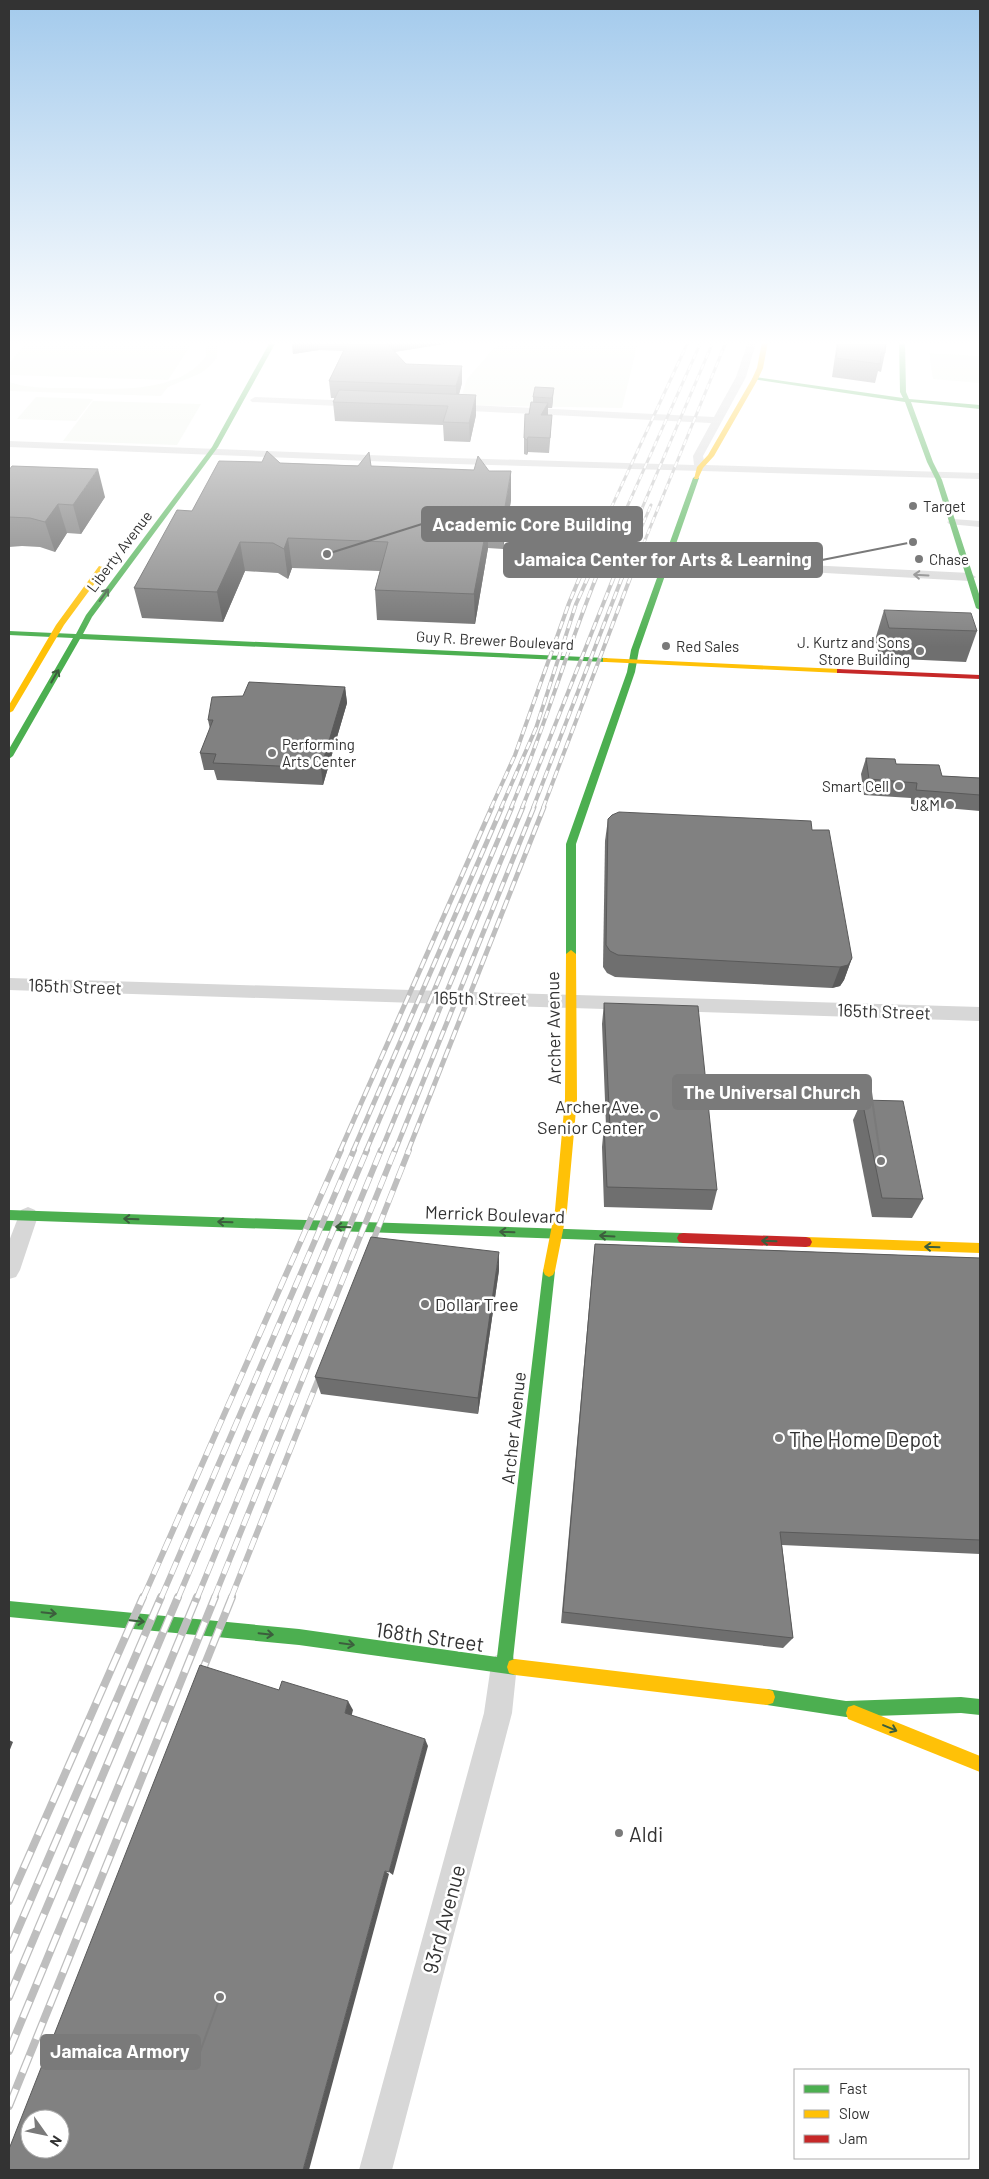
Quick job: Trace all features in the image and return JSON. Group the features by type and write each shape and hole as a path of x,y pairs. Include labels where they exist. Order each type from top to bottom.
{"main road":[{"path":"182,465 197,444"},
{"name":"Liberty Avenue","path":"9,756 101,599 216,444"},
{"name":"Archer Avenue","path":"504,1666 550,1258 561,1210 571,1099 571,840 631,672 635,650 700,467 711,456 718,444"},
{"path":"925,444 980,604"},
{"name":"Liberty Avenue","path":"9,711 76,601 109,558"},
{"name":"Guy R. Brewer Boulevard","path":"9,633 980,677"},
{"name":"Merrick Boulevard","path":"19,1215 980,1248"},
{"name":"168th Street","path":"9,1609 298,1637 504,1666 700,1688 846,1709 961,1705 980,1707"},
{"name":"168th Street","path":"846,1709 971,1762 980,1764"}],"street":[{"path":"9,444 192,452 936,473 980,476"},
{"name":"Archer Avenue","path":"700,467 698,456 705,444"},
{"path":"953,522 980,524"},
{"path":"667,562 970,577"},
{"name":"165th Street","path":"9,984 980,1014"},
{"path":"9,1270 19,1215"},
{"name":"93rd Avenue","path":"375,2170 498,1713 504,1666"}],"shaded area":[{"path":"140,444 178,444 177,445"}],"building":[{"path":"267,451 280,463 358,466 369,452 371,466 474,470 478,456 489,471 511,471 503,519 488,519 474,594 375,590 388,542 288,538 284,549 273,543 240,542 217,592 134,588 177,510 192,511 219,461 262,462"},
{"path":"12,466 98,469 73,505 58,504 45,522 30,518 9,517 9,470"},
{"path":"884,610 971,613 977,631 889,628"},
{"name":"Performing Arts Center","path":"249,682 345,687 321,768 213,763 216,754 200,753 213,720 208,720 212,697 243,696"},
{"path":"866,758 895,759 896,764 939,765 942,776 980,778 980,795 916,790 917,783 869,779"},
{"path":"619,812 811,821 812,830 829,830 852,958 848,965 840,967 618,955 610,951 606,945 608,819"},
{"name":"Archer Ave. Senior Center","path":"604,1003 698,1006 717,1190 607,1187 604,1126 610,1127"},
{"path":"862,1100 903,1101 923,1199 882,1198"},
{"name":"Dollar Tree","path":"371,1237 499,1252 478,1398 315,1377"},
{"name":"The Home Depot","path":"595,1244 980,1258 980,1540 780,1532 793,1638 563,1612"},
{"path":"200,1665 279,1690 282,1681 348,1701 345,1713 425,1739 389,1872 385,1871 303,2170 9,2170 9,2149 20,2121 20,2159 70,2159 70,2109 25,2109"}],"railway":[{"path":"606,519 641,444"},
{"path":"610,545 655,444"},
{"path":"640,513 670,444"},
{"path":"643,545 684,444"},
{"path":"634,545 651,505"},
{"path":"602,545 617,512"},
{"path":"626,545 628,541"},
{"path":"501,808 536,728 576,604 603,544"},
{"path":"511,808 537,742 596,576 610,544"},
{"path":"522,808 627,544"},
{"path":"533,808 635,544"},
{"path":"543,808 643,544"},
{"path":"491,808 515,755 569,603 590,553"},
{"path":"340,1151 492,807"},
{"path":"353,1151 502,807"},
{"path":"366,1151 512,807"},
{"path":"381,1151 523,807"},
{"path":"395,1151 534,807"},
{"path":"408,1151 544,807"},
{"path":"143,1598 341,1150"},
{"path":"161,1598 354,1150"},
{"path":"178,1598 367,1150"},
{"path":"197,1598 381,1150"},
{"path":"214,1598 395,1150"},
{"path":"369,1251 409,1150"},
{"path":"231,1598 322,1370"},
{"path":"9,1901 143,1597"},
{"path":"9,1950 161,1597"},
{"path":"9,1997 178,1597"},
{"path":"9,2051 197,1597"},
{"path":"9,2106 215,1597"},
{"path":"199,1679 232,1597"}],"traffic: fast":[{"path":"9,756 89,617 217,444"},
{"path":"924,444 939,480 980,608"},
{"path":"571,954 571,844 631,672 635,650 696,478"},
{"path":"9,633 606,660"},
{"path":"9,1215 683,1238"},
{"path":"504,1665 549,1271"},
{"path":"9,1609 299,1637 515,1667"},
{"path":"767,1697 846,1709 961,1705 980,1707"}],"traffic: slow":[{"path":"696,478 700,467 711,456 718,444"},
{"path":"9,711 60,625 102,568"},
{"path":"606,660 840,671"},
{"path":"549,1271 561,1210 571,1099 571,954"},
{"path":"806,1242 980,1248"},
{"path":"515,1667 767,1697"},
{"path":"854,1713 980,1764"}],"traffic: jam":[{"path":"840,671 980,677"},
{"path":"683,1238 806,1242"}],"place":[{"name":"Target","path":"913,506"},
{"name":"Jamaica Center for Arts & Learning","path":"913,542"},
{"name":"Academic Core Building","path":"327,554"},
{"name":"Chase","path":"919,559"},
{"name":"Red Sales","path":"666,646"},
{"name":"J. Kurtz and Sons Store Building","path":"920,651"},
{"name":"Performing Arts Center","path":"272,753"},
{"name":"Smart Cell","path":"899,786"},
{"name":"J&M","path":"950,805"},
{"name":"Archer Ave. Senior Center","path":"654,1116"},
{"name":"The Universal Church","path":"881,1161"},
{"name":"Dollar Tree","path":"425,1304"},
{"name":"The Home Depot","path":"779,1438"},
{"name":"Aldi","path":"619,1833"},
{"name":"Jamaica Armory","path":"220,1997"}]}
